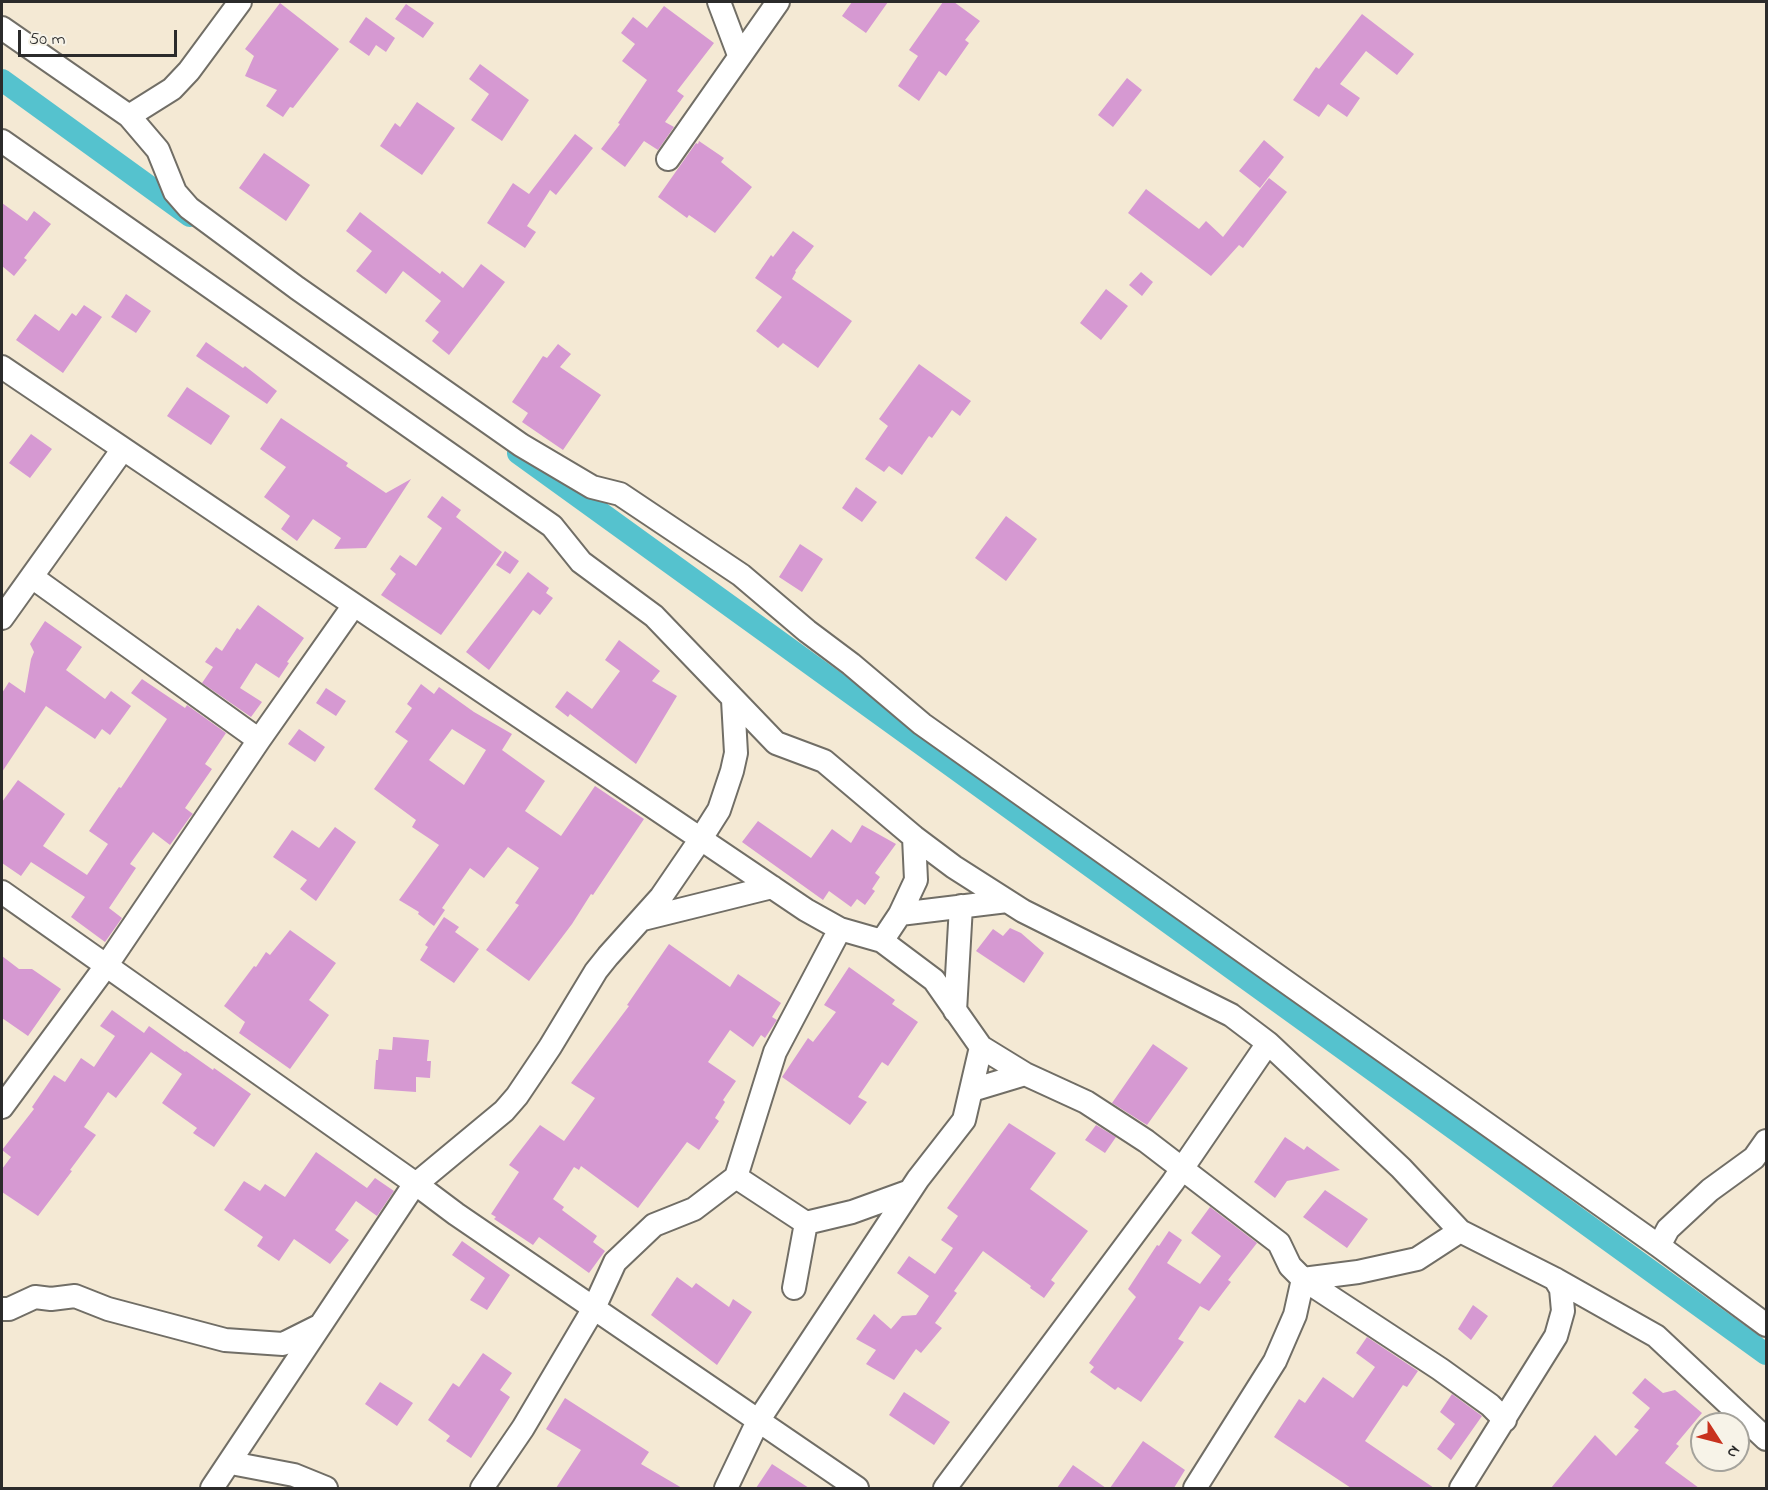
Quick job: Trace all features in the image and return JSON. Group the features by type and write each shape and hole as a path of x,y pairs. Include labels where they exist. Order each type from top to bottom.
{"street":[{"path":"129,116 172,89 189,71 240,2"},
{"path":"719,2 739,55"},
{"path":"668,159 778,2"},
{"path":"2,28 129,116 158,150 175,192 203,219 521,445 592,487 620,494 741,575 922,724 1767,1325"},
{"path":"2,141 552,526 581,562 654,616 776,743 824,761 914,837 954,867 1023,911 1231,1015 1268,1043 1401,1168 1460,1231 1555,1279 1656,1336 1767,1439"},
{"path":"2,367 772,887 840,929 882,940 934,980 981,1047 1025,1074 1086,1102 1146,1141 1279,1243 1290,1266 1303,1279 1454,1379 1490,1405 1505,1420"},
{"path":"2,618 123,449"},
{"path":"32,577 259,740"},
{"path":"2,1107 106,966 259,740 354,605"},
{"path":"212,1488 231,1463 416,1184 504,1111 550,1047 581,994 608,956 661,897 700,840 719,810 732,771 736,753 733,700"},
{"path":"882,940 900,914 916,880 914,837"},
{"path":"643,919 772,887"},
{"path":"2,892 456,1214 857,1488"},
{"path":"900,914 1007,901"},
{"path":"955,1011 961,906"},
{"path":"482,1488 523,1428 594,1308 615,1262 654,1225 694,1209 736,1177 775,1052 840,929"},
{"path":"945,1488 1182,1169 1268,1043"},
{"path":"726,1488 758,1420 910,1191 964,1120 981,1047"},
{"path":"972,1090 1025,1074"},
{"path":"1659,1246 1668,1229 1710,1190 1754,1158 1767,1141"},
{"path":"736,1177 806,1223 852,1212 910,1191"},
{"path":"794,1288 806,1223"},
{"path":"1303,1279 1358,1272 1417,1259 1460,1231"},
{"path":"1196,1488 1275,1361 1295,1315 1303,1279"},
{"path":"1466,1486 1556,1336 1563,1311 1561,1289 1555,1279"},
{"path":"2,1309 9,1309 35,1297 51,1299 75,1296 108,1309 225,1340 283,1344 321,1325"},
{"path":"231,1463 294,1475 326,1488"}],"building":[{"path":"852,2 888,2 866,33 842,16"},
{"path":"943,2 954,2 980,21 965,40 969,43 946,76 939,71 919,101 898,86 918,56 909,50"},
{"path":"280,3 339,49 293,108 290,107 283,117 266,106 277,90 245,76 254,56 245,49"},
{"path":"406,4 434,23 423,38 395,19"},
{"path":"664,6 714,43 677,91 684,96 665,122 674,127 658,150 644,141 625,167 601,149 620,124 618,123 647,80 622,61 635,44 621,33 633,17 647,28"},
{"path":"1362,14 1414,54 1397,75 1366,51 1340,84 1360,98 1347,117 1328,104 1319,117 1293,100 1316,67 1319,69"},
{"path":"366,17 395,38 386,52 376,45 369,56 349,42"},
{"path":"480,64 529,100 502,141 471,120 489,94 469,79"},
{"path":"1127,78 1142,90 1113,127 1098,115"},
{"path":"417,102 455,128 422,175 380,146 395,123 400,127"},
{"path":"575,134 593,148 556,195 550,190 527,226 536,232 525,248 487,223 513,183 529,194"},
{"path":"1264,140 1284,157 1260,188 1239,171"},
{"path":"699,141 724,158 721,162 752,187 715,233 689,215 687,218 658,197"},
{"path":"264,153 310,185 286,221 239,188"},
{"path":"1269,178 1287,192 1243,248 1239,245 1211,276 1128,213 1146,189 1199,229 1206,221 1223,237"},
{"path":"2,203 27,221 34,211 51,224 24,258 27,260 14,276 2,266"},
{"path":"360,212 440,274 442,271 463,288 481,264 505,282 449,355 432,341 439,332 425,321 441,301 403,271 386,294 356,271 372,251 346,231"},
{"path":"793,231 814,246 795,271 792,279 852,321 818,368 783,343 778,348 756,331 782,297 755,278 771,255 773,257"},
{"path":"1141,272 1153,282 1142,296 1129,285"},
{"path":"1106,289 1128,306 1101,340 1080,323"},
{"path":"126,294 151,311 136,333 111,317"},
{"path":"84,305 102,317 63,373 16,340 35,314 59,331 72,313 76,316"},
{"path":"206,342 243,368 245,366 277,391 267,404 196,356"},
{"path":"558,344 571,354 560,367 601,395 563,450 522,422 528,413 512,402 543,356 547,358"},
{"path":"919,364 971,401 960,416 952,410 932,438 929,436 902,475 889,466 884,472 865,459 888,426 879,419"},
{"path":"187,387 230,416 211,445 167,416"},
{"path":"281,418 348,463 346,466 386,493 411,479 366,548 334,549 341,538 313,519 297,541 281,529 290,516 264,497 286,467 260,449"},
{"path":"31,434 52,449 30,478 9,463"},
{"path":"856,487 877,502 862,522 842,508"},
{"path":"442,496 461,510 456,517 502,552 441,635 381,595 396,574 390,569 400,555 416,566 442,528 427,517"},
{"path":"1006,516 1037,539 1006,581 975,558"},
{"path":"800,544 823,559 802,592 779,577"},
{"path":"505,551 519,561 510,574 496,565"},
{"path":"528,572 549,588 546,593 553,598 540,615 533,610 489,670 466,652"},
{"path":"258,605 304,638 279,678 256,663 240,688 262,702 251,717 202,683 213,667 205,662 216,647 222,651 237,628 240,630"},
{"path":"45,621 82,647 66,670 105,699 111,691 131,706 110,735 102,729 95,739 46,706 2,772 2,693 9,682 25,693 34,652 30,644"},
{"path":"619,640 660,671 652,681 677,696 636,764 570,714 568,717 555,707 567,691 592,709 620,671 605,660"},
{"path":"142,679 185,708 187,705 226,733 205,764 212,769 185,808 193,814 170,845 153,832 130,864 136,868 109,908 122,918 105,942 71,917 85,897 31,862 21,876 2,863 2,802 18,780 65,814 43,846 87,875 108,844 89,831 167,719 131,693"},
{"path":"421,684 434,694 439,687 474,712 512,734 502,750 545,781 525,811 561,836 595,786 644,819 593,895 591,894 572,924 529,981 486,950 519,905 515,903 539,868 508,847 484,878 470,868 442,908 445,910 434,926 418,914 419,912 399,900 439,845 412,827 416,820 374,789 408,741 395,732 412,708 407,704","holes":["452,729 486,750 464,785 429,760"]},
{"path":"326,688 346,701 336,716 316,703"},
{"path":"299,729 325,747 315,762 288,744"},
{"path":"758,821 811,858 832,829 851,843 862,825 896,844 875,873 880,877 872,889 875,891 865,905 857,899 851,907 829,891 823,900 742,842"},
{"path":"335,827 356,842 316,901 300,889 307,880 273,857 292,830 319,848"},
{"path":"444,917 459,927 455,932 479,949 454,983 420,960 428,947 425,945"},
{"path":"1010,928 1021,933 1044,953 1024,983 976,951 993,929 1003,936"},
{"path":"290,930 336,963 309,1000 329,1015 290,1069 239,1033 245,1022 224,1006 266,952 270,955"},
{"path":"669,944 730,987 738,974 781,1003 772,1017 777,1020 765,1038 761,1035 753,1047 730,1030 708,1062 736,1081 723,1100 725,1102 715,1118 719,1121 699,1150 687,1142 638,1208 581,1166 579,1170 574,1167 553,1199 564,1207 562,1210 597,1236 593,1242 605,1251 589,1273 539,1237 533,1245 494,1219 496,1217 491,1214 519,1172 509,1165 540,1125 564,1141 595,1098 571,1083 629,1006 627,1005"},
{"path":"2,956 19,969 32,969 61,989 28,1036 2,1018"},
{"path":"849,967 895,1000 892,1004 918,1022 888,1066 882,1062 858,1097 867,1102 850,1125 782,1077 808,1038 813,1042 836,1012 824,1005"},
{"path":"112,1010 144,1033 149,1026 251,1094 214,1147 193,1133 197,1128 162,1103 182,1074 151,1052 116,1098 108,1092 84,1127 96,1135 38,1216 2,1192 2,1169 11,1157 2,1150 34,1109 32,1107 54,1075 65,1082 81,1058 94,1067 115,1036 100,1026"},
{"path":"393,1037 429,1040 427,1061 431,1061 430,1078 416,1077 416,1092 374,1089 379,1049 392,1050"},
{"path":"1153,1044 1188,1068 1147,1125 1112,1103"},
{"path":"1009,1123 1056,1153 1030,1189 1088,1231 1051,1280 1055,1283 1044,1298 983,1251 954,1291 957,1293 935,1323 942,1328 921,1353 916,1349 894,1380 866,1364 876,1350 856,1339 874,1314 891,1329 902,1316 916,1315 929,1296 897,1273 909,1256 935,1274 953,1248 941,1240 958,1216 947,1208"},
{"path":"1096,1125 1116,1137 1105,1153 1085,1140"},
{"path":"1285,1137 1304,1150 1307,1146 1340,1170 1287,1181 1275,1198 1254,1182"},
{"path":"316,1152 367,1188 375,1178 394,1191 377,1216 356,1201 335,1230 349,1240 330,1264 294,1239 279,1261 257,1246 263,1237 224,1210 244,1181 260,1191 265,1184 285,1197"},
{"path":"1325,1190 1368,1219 1347,1248 1303,1217"},
{"path":"1210,1207 1257,1243 1228,1280 1231,1282 1209,1311 1200,1306 1178,1339 1184,1342 1141,1402 1118,1387 1115,1390 1090,1372 1094,1367 1089,1363 1136,1297 1128,1289 1169,1231 1182,1240 1167,1263 1200,1284 1221,1256 1191,1233"},
{"path":"462,1241 510,1275 487,1310 470,1300 485,1278 452,1255"},
{"path":"677,1277 692,1288 696,1283 729,1307 733,1299 752,1312 717,1365 651,1315"},
{"path":"1473,1305 1488,1316 1471,1340 1458,1329"},
{"path":"1367,1337 1418,1371 1407,1387 1403,1385 1365,1441 1434,1488 1351,1488 1274,1437 1299,1399 1305,1403 1323,1377 1353,1398 1375,1367 1356,1353"},
{"path":"483,1353 512,1373 500,1390 510,1397 471,1458 446,1441 450,1436 428,1420 453,1383 459,1387"},
{"path":"1645,1378 1663,1393 1675,1390 1701,1412 1690,1412 1690,1427 1676,1444 1679,1446 1665,1463 1699,1488 1551,1488 1595,1435 1616,1456 1639,1430 1634,1427 1650,1408 1632,1393"},
{"path":"380,1382 413,1403 397,1426 365,1404"},
{"path":"904,1392 950,1422 934,1445 889,1415"},
{"path":"1452,1394 1482,1416 1451,1460 1437,1449 1455,1424 1440,1412"},
{"path":"565,1398 649,1452 641,1464 682,1488 556,1488 581,1450 546,1429"},
{"path":"1143,1441 1185,1470 1174,1488 1110,1488"},
{"path":"772,1464 809,1488 756,1488"},
{"path":"1073,1465 1106,1488 1057,1488"}],"waterway":[{"path":"2,80 190,216"},
{"path":"518,453 1766,1354"}]}
